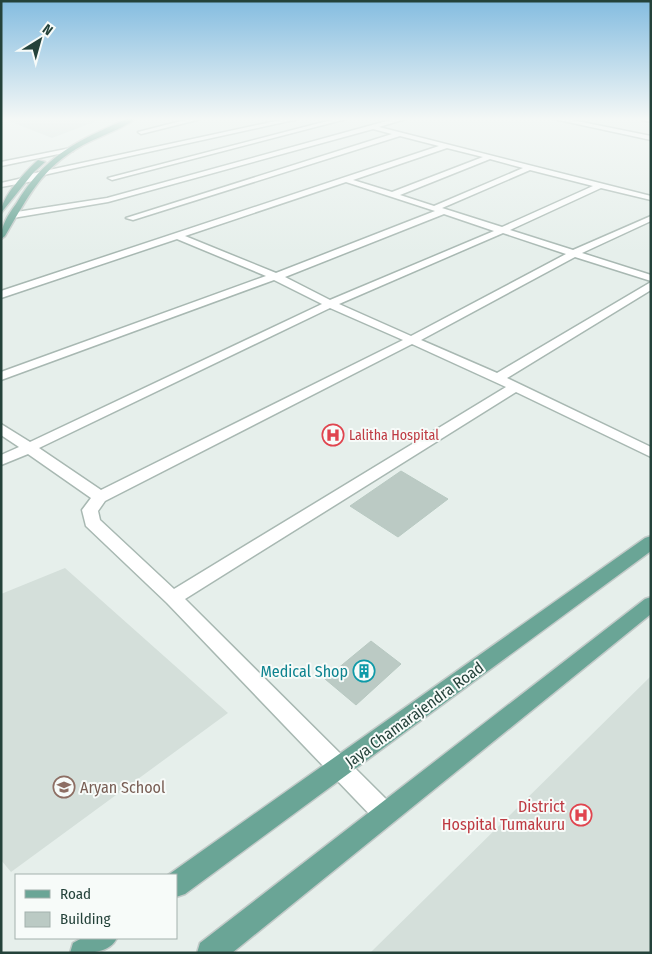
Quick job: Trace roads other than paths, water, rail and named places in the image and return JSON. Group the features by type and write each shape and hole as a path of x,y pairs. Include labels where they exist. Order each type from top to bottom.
{"main road":[{"path":"1,211 25,179 41,164"},
{"path":"1,236 39,176 54,164"},
{"name":"Jaya Chamarajendra Road","path":"178,884 651,542"},
{"path":"210,953 651,604"},
{"path":"83,953 103,939"}],"street":[{"path":"1,185 95,164"},
{"path":"112,178 169,164"},
{"path":"13,215 108,200 241,164"},
{"path":"130,218 305,164"},
{"path":"1,296 394,164"},
{"path":"392,195 473,164"},
{"path":"516,164 651,198"},
{"path":"1,376 179,312 256,280 289,273 440,209 530,167"},
{"path":"346,180 576,252 651,278"},
{"path":"1,461 330,304 503,230 601,185"},
{"path":"384,814 173,598 92,522 90,510 100,497 412,340 576,252 651,218"},
{"path":"179,237 274,276 330,304 498,378 651,453"},
{"path":"498,378 651,285"},
{"path":"173,598 515,386"},
{"path":"1,428 31,447 100,497"}],"place":[{"name":"Lalitha Hospital","path":"333,435"},
{"name":"Medical Shop","path":"364,671"},
{"name":"Aryan School","path":"64,787"},
{"name":"District Hospital Tumakuru","path":"581,815"}]}
